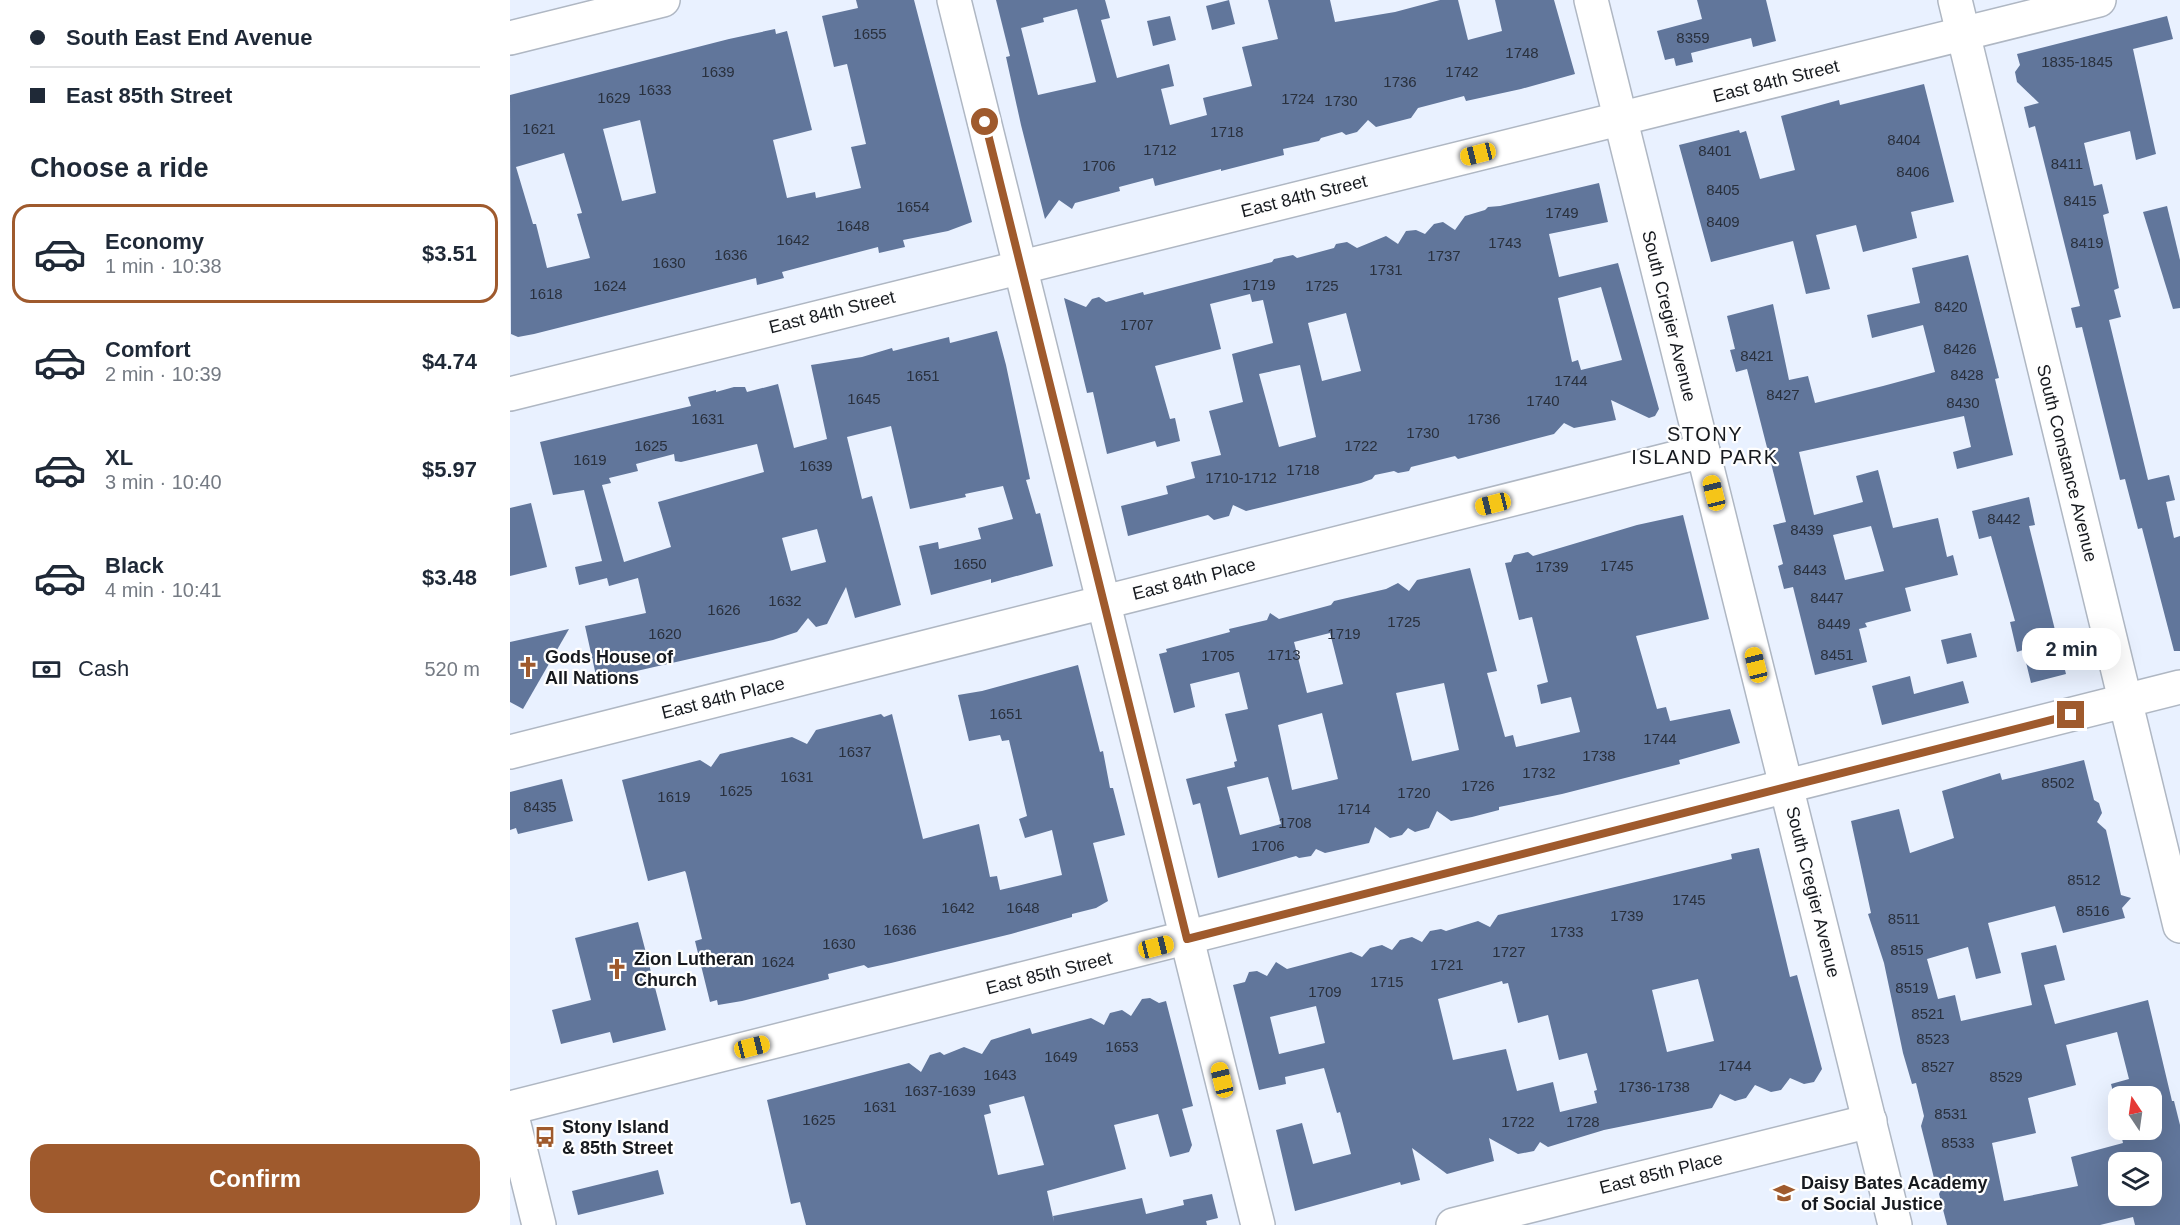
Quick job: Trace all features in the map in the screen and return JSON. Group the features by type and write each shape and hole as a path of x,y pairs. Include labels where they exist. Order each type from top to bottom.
{"main road":[{"path":"510,38 663,0"},
{"path":"954,0 1258,1225"},
{"name":"South Cregier Avenue","path":"1591,0 1895,1225"},
{"name":"South Constance Avenue","path":"1955,0 2180,926"},
{"name":"East 84th Street","path":"510,394 1021,265 1621,120 2099,0"},
{"name":"East 84th Place","path":"510,752 1703,451"},
{"name":"East 85th Street","path":"510,1108 2180,687"},
{"path":"510,1108 539,1225"},
{"name":"East 85th Place","path":"1453,1225 1869,1121"}],"building":[{"path":"856,0 914,0 972,222 948,231 903,240 905,247 879,253 878,247 782,272 784,278 757,285 756,278 534,334 518,337 511,334 510,95 729,39 775,29 776,34 787,31 812,130 773,140 787,198 815,192 816,198 861,188 851,147 866,144 847,64 834,67 822,16 858,8","holes":["640,120 656,193 622,201 603,129","564,153 582,213 577,214 590,258 547,268 536,224 533,224 516,167"]},
{"path":"996,0 1105,0 1110,18 1101,20 1117,78 1169,64 1174,86 1161,89 1170,125 1207,115 1203,98 1252,86 1242,47 1278,39 1268,0 1330,0 1335,22 1395,12 1440,0 1458,0 1468,40 1502,31 1495,0 1554,0 1575,74 1466,101 1464,96 1418,108 1411,118 1376,127 1368,120 1357,132 1346,135 1342,132 1321,138 1319,141 1283,149 1284,155 1155,186 1153,178 1119,187 1120,191 1075,203 1072,209 1059,200 1045,219 1006,57 1010,56","holes":["1077,9 1096,82 1038,95 1021,28 1044,22 1043,18"]},
{"path":"1229,0 1235,24 1212,30 1206,6"},
{"path":"1697,0 1766,0 1776,41 1753,47 1751,38 1691,53 1693,62 1676,66 1674,58 1665,60 1657,31 1702,19"},
{"path":"1170,16 1176,40 1153,46 1147,21"},
{"path":"2167,16 2173,39 2133,49 2156,154 2136,160 2130,131 2084,143 2094,186 2102,184 2109,213 2103,215 2119,288 2114,290 2121,317 2109,320 2148,480 2169,475 2175,500 2166,502 2174,538 2180,536 2180,651 2174,651 2142,528 2138,529 2125,479 2120,480 2082,327 2076,328 2071,308 2080,306 2035,126 2029,128 2024,107 2039,103 2017,82 2015,72 2020,65 2017,54"},
{"path":"1924,84 1954,202 1911,212 1917,238 1863,252 1856,225 1816,235 1830,289 1806,294 1793,241 1711,262 1679,145 1739,130 1740,133 1746,131 1760,179 1795,170 1781,116 1839,100 1840,105"},
{"path":"1599,183 1608,222 1549,234 1559,277 1618,263 1659,409 1655,416 1649,418 1611,400 1616,420 1574,428 1564,423 1554,434 1458,459 1455,456 1411,467 1409,471 1375,475 1372,479 1361,483 1246,511 1233,505 1229,516 1214,520 1208,515 1128,536 1121,506 1168,494 1166,486 1195,478 1191,462 1221,455 1209,411 1243,402 1232,354 1273,343 1263,300 1252,302 1250,294 1210,304 1221,349 1155,366 1170,419 1175,418 1180,441 1157,447 1155,441 1107,454 1093,392 1087,393 1064,298 1086,307 1092,299 1099,297 1106,302 1143,292 1144,295 1272,262 1274,259 1293,255 1297,258 1334,248 1336,244 1347,242 1357,248 1386,236 1398,244 1406,231 1416,230 1425,234 1434,224 1443,222 1455,230 1465,216 1488,207","holes":["1601,287 1622,360 1581,370 1578,360 1572,362 1558,298","1346,313 1361,371 1322,381 1308,323","1300,365 1316,437 1279,447 1259,374"]},
{"path":"2167,206 2180,260 2180,308 2173,309 2143,212"},
{"path":"1968,255 1999,378 1995,379 2013,455 1957,469 1953,452 1971,447 1964,416 1799,452 1814,515 1863,502 1856,476 1878,470 1893,528 1938,518 1947,557 1953,555 1958,575 1905,588 1911,611 1865,623 1867,627 1859,629 1867,662 1815,675 1793,587 1784,589 1778,566 1783,564 1773,525 1786,522 1747,369 1736,372 1730,350 1735,349 1727,316 1773,304 1789,380 1808,376 1815,403 1883,386 1935,372 1923,325 1872,338 1867,315 1920,303 1912,268","holes":["1871,526 1884,571 1845,580 1833,535"]},
{"path":"997,331 1030,479 1026,480 1036,514 1040,513 1053,566 991,583 991,579 931,595 919,546 938,542 939,549 981,539 978,528 1013,519 1003,486 910,509 891,426 847,437 862,499 872,496 901,605 855,618 846,587 827,624 816,627 808,618 797,632 773,640 597,680 585,626 646,613 638,578 609,586 607,578 579,585 575,567 602,561 584,490 553,495 540,442 691,406 688,397 716,390 716,392 734,387 745,387 747,392 778,384 794,448 827,439 811,365 862,357 892,348 893,351 949,337 950,343","holes":["757,444 764,472 658,502 671,547 624,562 602,485 611,483 609,478 638,471 636,464 674,454 675,461 681,462","817,529 826,562 791,571 782,538"]},
{"path":"2029,497 2035,525 2029,526 2066,674 2031,683 2023,650 2017,652 2010,622 2015,621 1991,536 1979,539 1972,511"},
{"path":"531,503 547,567 510,576 510,508"},
{"path":"1683,515 1709,619 1636,636 1657,709 1666,707 1670,721 1730,709 1740,743 1679,760 1680,764 1562,794 1499,807 1499,810 1472,817 1451,821 1437,811 1429,828 1415,832 1408,828 1402,835 1390,838 1375,827 1369,843 1325,853 1316,849 1311,856 1299,858 1296,856 1218,878 1200,803 1193,805 1186,779 1235,767 1234,762 1237,761 1225,714 1248,709 1239,672 1190,684 1195,707 1174,713 1159,654 1167,652 1166,649 1230,632 1229,629 1267,620 1270,613 1279,619 1331,605 1334,601 1386,589 1398,583 1409,591 1417,580 1470,568 1497,671 1487,673 1505,737 1513,735 1516,747 1580,732 1571,697 1541,704 1537,685 1548,682 1532,617 1519,620 1505,563 1511,562 1514,555 1528,552 1533,556 1637,525","holes":["1330,633 1343,684 1307,693 1294,642","1444,683 1459,750 1412,761 1396,693","1322,713 1338,779 1292,790 1278,725","1268,777 1281,824 1240,835 1227,787"]},
{"name":"Gods House of All Nations","path":"569,629 523,709 510,702 510,642"},
{"path":"1971,633 1977,657 1947,664 1941,640"},
{"path":"1078,665 1100,752 1103,751 1110,788 1113,788 1125,835 1093,843 1108,901 1096,908 1072,914 1072,917 1011,934 868,968 864,965 828,974 829,979 742,1001 718,1005 717,1000 710,1002 695,941 702,939 686,873 685,871 648,881 622,780 700,760 711,767 720,754 792,737 807,744 816,730 881,714 884,717 892,714 923,839 979,824 990,877 997,876 1000,890 1062,875 1052,830 1025,838 1019,819 1027,816 1009,740 1002,741 1000,735 969,741 958,695 982,691"},
{"path":"1910,676 1914,694 1963,681 1969,703 1882,725 1872,686"},
{"path":"2084,760 2094,800 2099,803 2102,813 2097,822 2106,830 2121,895 2131,898 2122,908 2125,918 2063,933 2055,906 1988,923 2001,973 1976,979 1968,947 1927,959 1938,999 1955,995 1961,1021 2032,1005 2021,953 2056,945 2065,980 2044,985 2055,1024 2148,1000 2180,1125 2180,1225 2135,1225 2133,1217 2100,1225 1947,1225 1939,1194 1944,1183 1934,1178 1921,1126 1924,1116 1916,1083 1912,1084 1903,1053 1884,963 1868,914 1871,913 1851,821 1899,809 1910,853 1954,838 1942,791 2000,773 2002,780","holes":["2117,1032 2129,1079 2111,1084 2112,1086 2162,1086 2162,1140 2122,1140 2123,1143 2071,1157 2078,1186 2004,1201 1992,1143 2036,1133 2028,1098 2076,1085 2066,1045"]},
{"path":"562,779 573,821 518,834 516,828 510,830 510,792"},
{"path":"1759,848 1790,977 1797,975 1822,1069 1814,1082 1804,1084 1790,1078 1781,1090 1771,1092 1755,1085 1746,1098 1735,1101 1720,1094 1712,1108 1604,1130 1548,1147 1540,1142 1534,1151 1518,1154 1489,1138 1494,1161 1447,1174 1412,1148 1420,1180 1401,1185 1400,1182 1295,1211 1276,1130 1302,1123 1313,1164 1351,1154 1340,1112 1337,1113 1324,1068 1285,1077 1286,1084 1259,1090 1233,985 1245,982 1249,972 1257,971 1267,976 1276,962 1287,969 1351,952 1362,957 1370,948 1382,945 1392,950 1400,940 1412,937 1422,942 1430,931 1441,929 1446,931 1478,921 1490,927 1498,915 1732,859 1731,854","holes":["1698,979 1714,1041 1667,1052 1652,990","1502,981 1503,984 1508,983 1518,1023 1548,1015 1559,1060 1587,1053 1597,1090 1594,1091 1597,1103 1560,1112 1553,1082 1517,1091 1506,1049 1453,1060 1438,999","1316,1006 1325,1043 1279,1054 1270,1017"]},
{"name":"Zion Lutheran Church","path":"638,922 666,1030 613,1043 610,1032 561,1044 552,1010 591,1000 575,938"},
{"path":"1150,998 1159,1003 1166,1001 1193,1106 1182,1109 1192,1145 1189,1152 1170,1157 1158,1114 1114,1125 1126,1169 1047,1191 1054,1222 1053,1216 1142,1198 1146,1214 1184,1205 1183,1200 1212,1194 1218,1218 1206,1221 1207,1225 806,1225 800,1202 791,1204 767,1100 909,1063 921,1072 930,1055 940,1052 944,1055 964,1047 982,1054 991,1040 1030,1028 1032,1034 1091,1018 1104,1025 1110,1013 1122,1010 1131,1016 1142,999","holes":["1024,1096 1044,1165 998,1175 984,1115 991,1113 989,1105"]},
{"path":"658,1170 664,1194 578,1215 572,1191"}],"place":[{"name":"Gods House of All Nations","path":"528,667"},
{"name":"Zion Lutheran Church","path":"617,969"},
{"name":"Stony Island & 85th Street","path":"545,1137"},
{"name":"Daisy Bates Academy of Social Justice","path":"1784,1193"}],"district":[{"name":"STONY ISLAND PARK","path":"1705,446"}],"route":[{"path":"985,122 1187,939 2071,715"}]}
